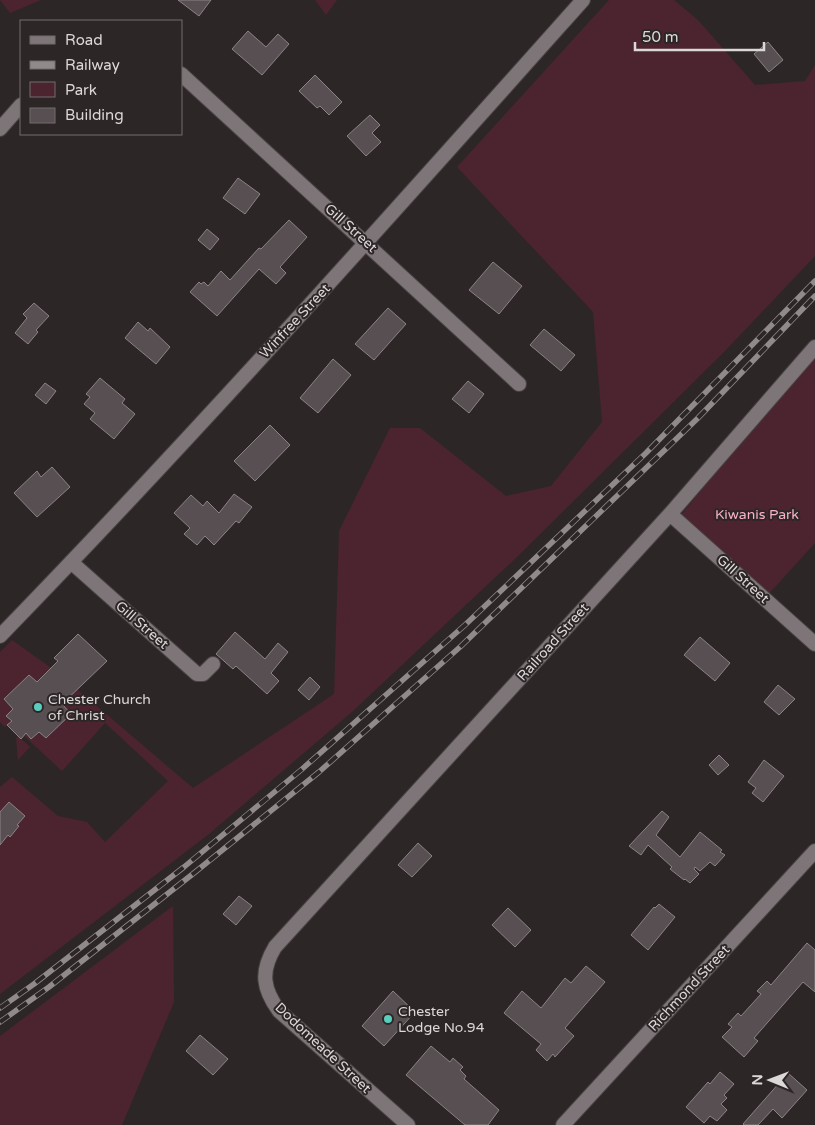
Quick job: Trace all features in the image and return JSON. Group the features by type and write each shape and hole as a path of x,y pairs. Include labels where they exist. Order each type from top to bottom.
{"street":[{"name":"Winfree Street","path":"0,636 367,243 583,0"},
{"name":"Gill Street","path":"182,75 519,384"},
{"path":"0,129 20,106"},
{"name":"Railroad Street","path":"287,934 670,514 815,347"},
{"name":"Gill Street","path":"670,514 815,644"},
{"name":"Gill Street","path":"71,562 197,674 202,674 213,664"},
{"name":"Richmond Street","path":"563,1125 815,851"},
{"name":"Dodomeade Street","path":"287,934 275,947 269,957 265,970 270,998 280,1011 408,1125"}],"green space":[{"path":"0,0 41,0 10,13"},
{"path":"315,0 337,0 326,15"},
{"path":"609,0 674,0 698,20 755,85 805,81 815,65 815,256 725,351 517,557 353,711 209,834 0,994 0,787 12,777 58,816 87,822 105,842 168,781 105,723 62,771 10,723 5,727 0,722 0,652 12,640 57,672 193,788 334,694 339,531 390,428 420,428 506,496 551,486 602,422 593,312 457,167"},
{"name":"Kiwanis Park","path":"815,349 815,543 765,598 677,520"},
{"path":"18,736 30,747 18,760 16,738"},
{"path":"173,906 174,1002 122,1125 0,1125 0,1036"}],"building":[{"path":"178,0 211,0 199,16"},
{"path":"248,31 266,47 278,34 289,44 262,75 232,49"},
{"path":"768,42 783,60 769,72 754,54"},
{"path":"315,75 342,102 329,115 320,106 317,108 299,91"},
{"path":"370,115 380,125 372,133 381,142 366,156 347,136"},
{"path":"238,178 260,194 245,214 223,198"},
{"path":"289,220 307,237 280,267 286,273 276,284 259,269 217,316 190,292 199,282 201,284 204,282 208,286 221,271 230,280 259,248 261,249"},
{"path":"207,229 219,239 210,250 198,240"},
{"path":"493,262 522,286 499,314 469,290"},
{"path":"34,303 49,316 36,330 38,332 28,344 15,333 27,318 23,314"},
{"path":"388,308 406,324 374,360 355,344"},
{"path":"138,322 148,331 150,328 170,347 156,364 125,338"},
{"path":"544,329 575,355 561,371 530,345"},
{"path":"333,359 351,375 318,413 300,398"},
{"path":"100,378 125,399 122,403 135,414 114,439 90,419 95,413 84,404 90,397 86,394"},
{"path":"468,381 484,394 469,413 452,399"},
{"path":"45,383 56,391 46,404 35,395"},
{"path":"270,425 290,445 255,481 234,461"},
{"path":"52,467 70,487 37,517 14,493 37,471 41,477"},
{"path":"234,494 252,507 239,523 236,521 214,545 205,536 197,545 184,534 190,528 174,513 191,495 203,506 207,501 219,513"},
{"path":"235,632 265,659 278,643 288,652 271,673 279,681 267,694 236,666 233,669 216,654"},
{"path":"78,634 107,661 62,704 71,714 46,738 39,732 31,739 26,733 21,739 7,725 12,721 6,716 13,709 4,699 29,675 37,682 58,661 54,658"},
{"path":"700,637 730,663 715,681 684,655"},
{"path":"310,677 320,687 309,700 298,690"},
{"path":"778,685 795,699 779,715 764,702"},
{"path":"719,755 729,765 718,775 709,765"},
{"path":"764,760 784,776 763,802 752,793 756,788 748,782"},
{"path":"9,802 25,816 10,837 8,835 0,845 0,812"},
{"path":"662,811 669,817 656,835 680,857 700,832 722,850 720,852 725,855 715,866 710,862 700,871 695,867 694,869 699,874 690,883 670,869 672,867 648,845 641,855 629,846"},
{"path":"418,843 432,856 412,877 398,865"},
{"path":"239,896 252,906 236,925 223,914"},
{"path":"659,904 675,917 648,950 631,935 654,907"},
{"path":"508,908 531,930 515,947 492,925"},
{"path":"807,943 815,950 815,992 803,982 754,1038 758,1041 744,1057 722,1037 732,1027 728,1024 738,1013 741,1016 761,994 757,991 767,981 771,985"},
{"path":"586,966 605,982 565,1028 574,1036 555,1057 553,1054 547,1061 536,1050 541,1044 504,1013 522,991 541,1008 565,978 571,983"},
{"name":"Chester Lodge No.94","path":"393,991 415,1012 384,1046 362,1026"},
{"path":"200,1035 228,1059 213,1075 186,1051"},
{"path":"431,1046 450,1062 453,1058 463,1067 460,1070 466,1076 464,1079 499,1110 488,1125 465,1125 406,1075"},
{"path":"720,1072 734,1084 724,1095 727,1098 721,1104 727,1110 717,1121 710,1116 704,1123 686,1107 708,1082 710,1084"},
{"path":"788,1073 807,1090 782,1118 773,1109 758,1125 744,1125 743,1124"}],"railway":[{"path":"0,1008 34,984 184,867 301,770 465,625 646,453 815,281"},
{"path":"0,1022 49,987 319,772 460,647 698,418 815,296"}],"place":[{"name":"Chester Church of Christ","path":"38,707"},
{"name":"Chester Lodge No.94","path":"388,1019"}]}
